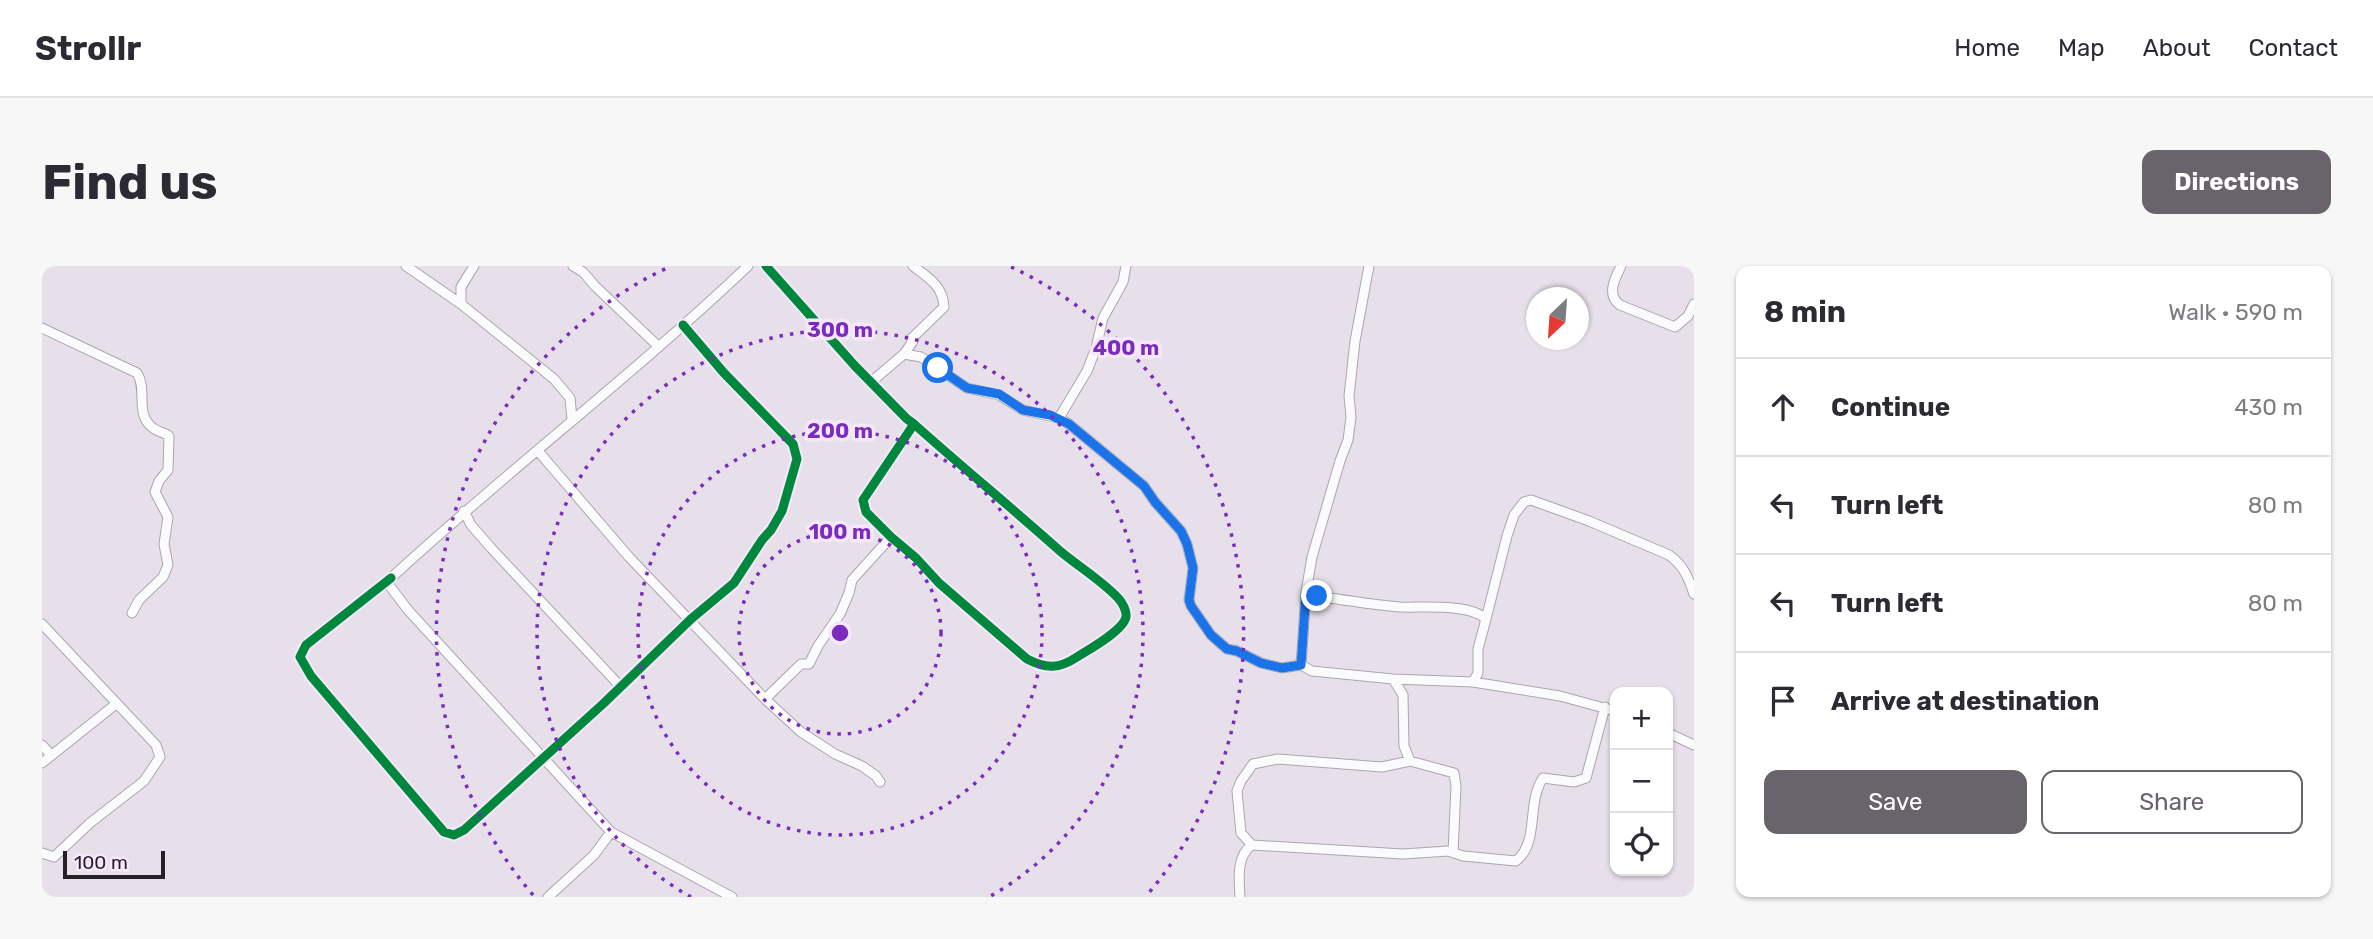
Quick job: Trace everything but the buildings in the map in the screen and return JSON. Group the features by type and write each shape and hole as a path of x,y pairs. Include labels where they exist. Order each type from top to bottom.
{"street":[{"path":"407,266 461,304 544,371 570,398 590,404"},
{"path":"461,304 461,287 474,266"},
{"path":"573,266 586,269 595,286 659,347"},
{"path":"683,325 724,373 793,444 797,459 782,510 734,583 691,619 544,758 459,833 449,835 433,821 311,676 300,657 306,645 391,578 464,511 659,347 683,325 748,266"},
{"path":"766,266 871,382 914,424 1121,600 1126,617 1123,624 1065,664 1046,667 1027,659 939,583 866,512 863,500 914,424"},
{"path":"871,382 904,354 913,341 911,340 944,307 936,282 913,266"},
{"path":"1059,418 1087,371 1103,318 1123,282 1126,266"},
{"path":"1301,665 1306,592 1312,557 1349,440 1349,396 1354,341 1369,266"},
{"path":"1622,266 1612,293 1614,301 1620,305 1675,327 1688,316 1694,304"},
{"path":"446,294 461,287"},
{"path":"42,328 137,373 141,382 144,415 154,429 169,436 168,470 159,481 155,492 168,517 164,544 168,565 163,577 139,600 132,613"},
{"path":"904,354 921,356 967,388 999,394 1023,410 1059,418 1144,486 1181,531 1187,544 1193,568 1189,600 1191,606 1211,635 1227,649 1261,663 1282,668 1301,665 1312,671 1393,679 1473,682 1560,696 1610,709"},
{"path":"570,398 572,419"},
{"path":"538,451 629,557 765,699 802,732 835,754 862,766 880,782"},
{"path":"1473,682 1478,673 1478,649 1510,525 1518,507 1524,502 1531,500 1589,521 1668,555 1685,570 1694,594"},
{"path":"464,511 471,525 492,549 620,686"},
{"path":"765,699 801,664 808,664 840,614 852,580 891,537"},
{"path":"391,578 389,585 408,610 611,832 732,897"},
{"path":"1306,592 1317,596 1400,607 1422,606 1475,612 1486,619"},
{"path":"42,624 156,745 159,761 144,781 89,824 54,857 42,853"},
{"path":"1393,679 1403,695 1404,746 1410,761"},
{"path":"42,763 116,704"},
{"path":"1240,897 1240,864 1252,845 1403,854 1453,853 1510,863 1520,858 1527,848 1539,783 1543,778 1574,782 1586,778 1605,707"},
{"path":"1673,735 1694,745"},
{"path":"42,745 51,755"},
{"path":"1252,845 1241,833 1237,791 1253,764 1278,759 1382,767 1410,761 1454,773 1456,786 1453,853"},
{"path":"548,897 594,855 611,832"}],"cycle path":[{"path":"766,266 855,366 907,419 914,424 1060,551 1118,598 1126,615 1119,628 1097,645 1064,664 1046,666 1034,662 1027,659 939,583 916,558 891,537 866,512 863,500 914,424"},
{"path":"391,578 306,645 300,657 311,676 444,832 454,835 464,830 604,703 691,619 734,583 782,511 797,459 793,444 724,373 683,325"}],"route":[{"path":"938,368 973,391 999,394 1023,410 1059,418 1144,486 1181,531 1187,544 1193,568 1189,600 1191,606 1211,635 1227,649 1278,667 1301,665 1306,592 1317,596"}]}
